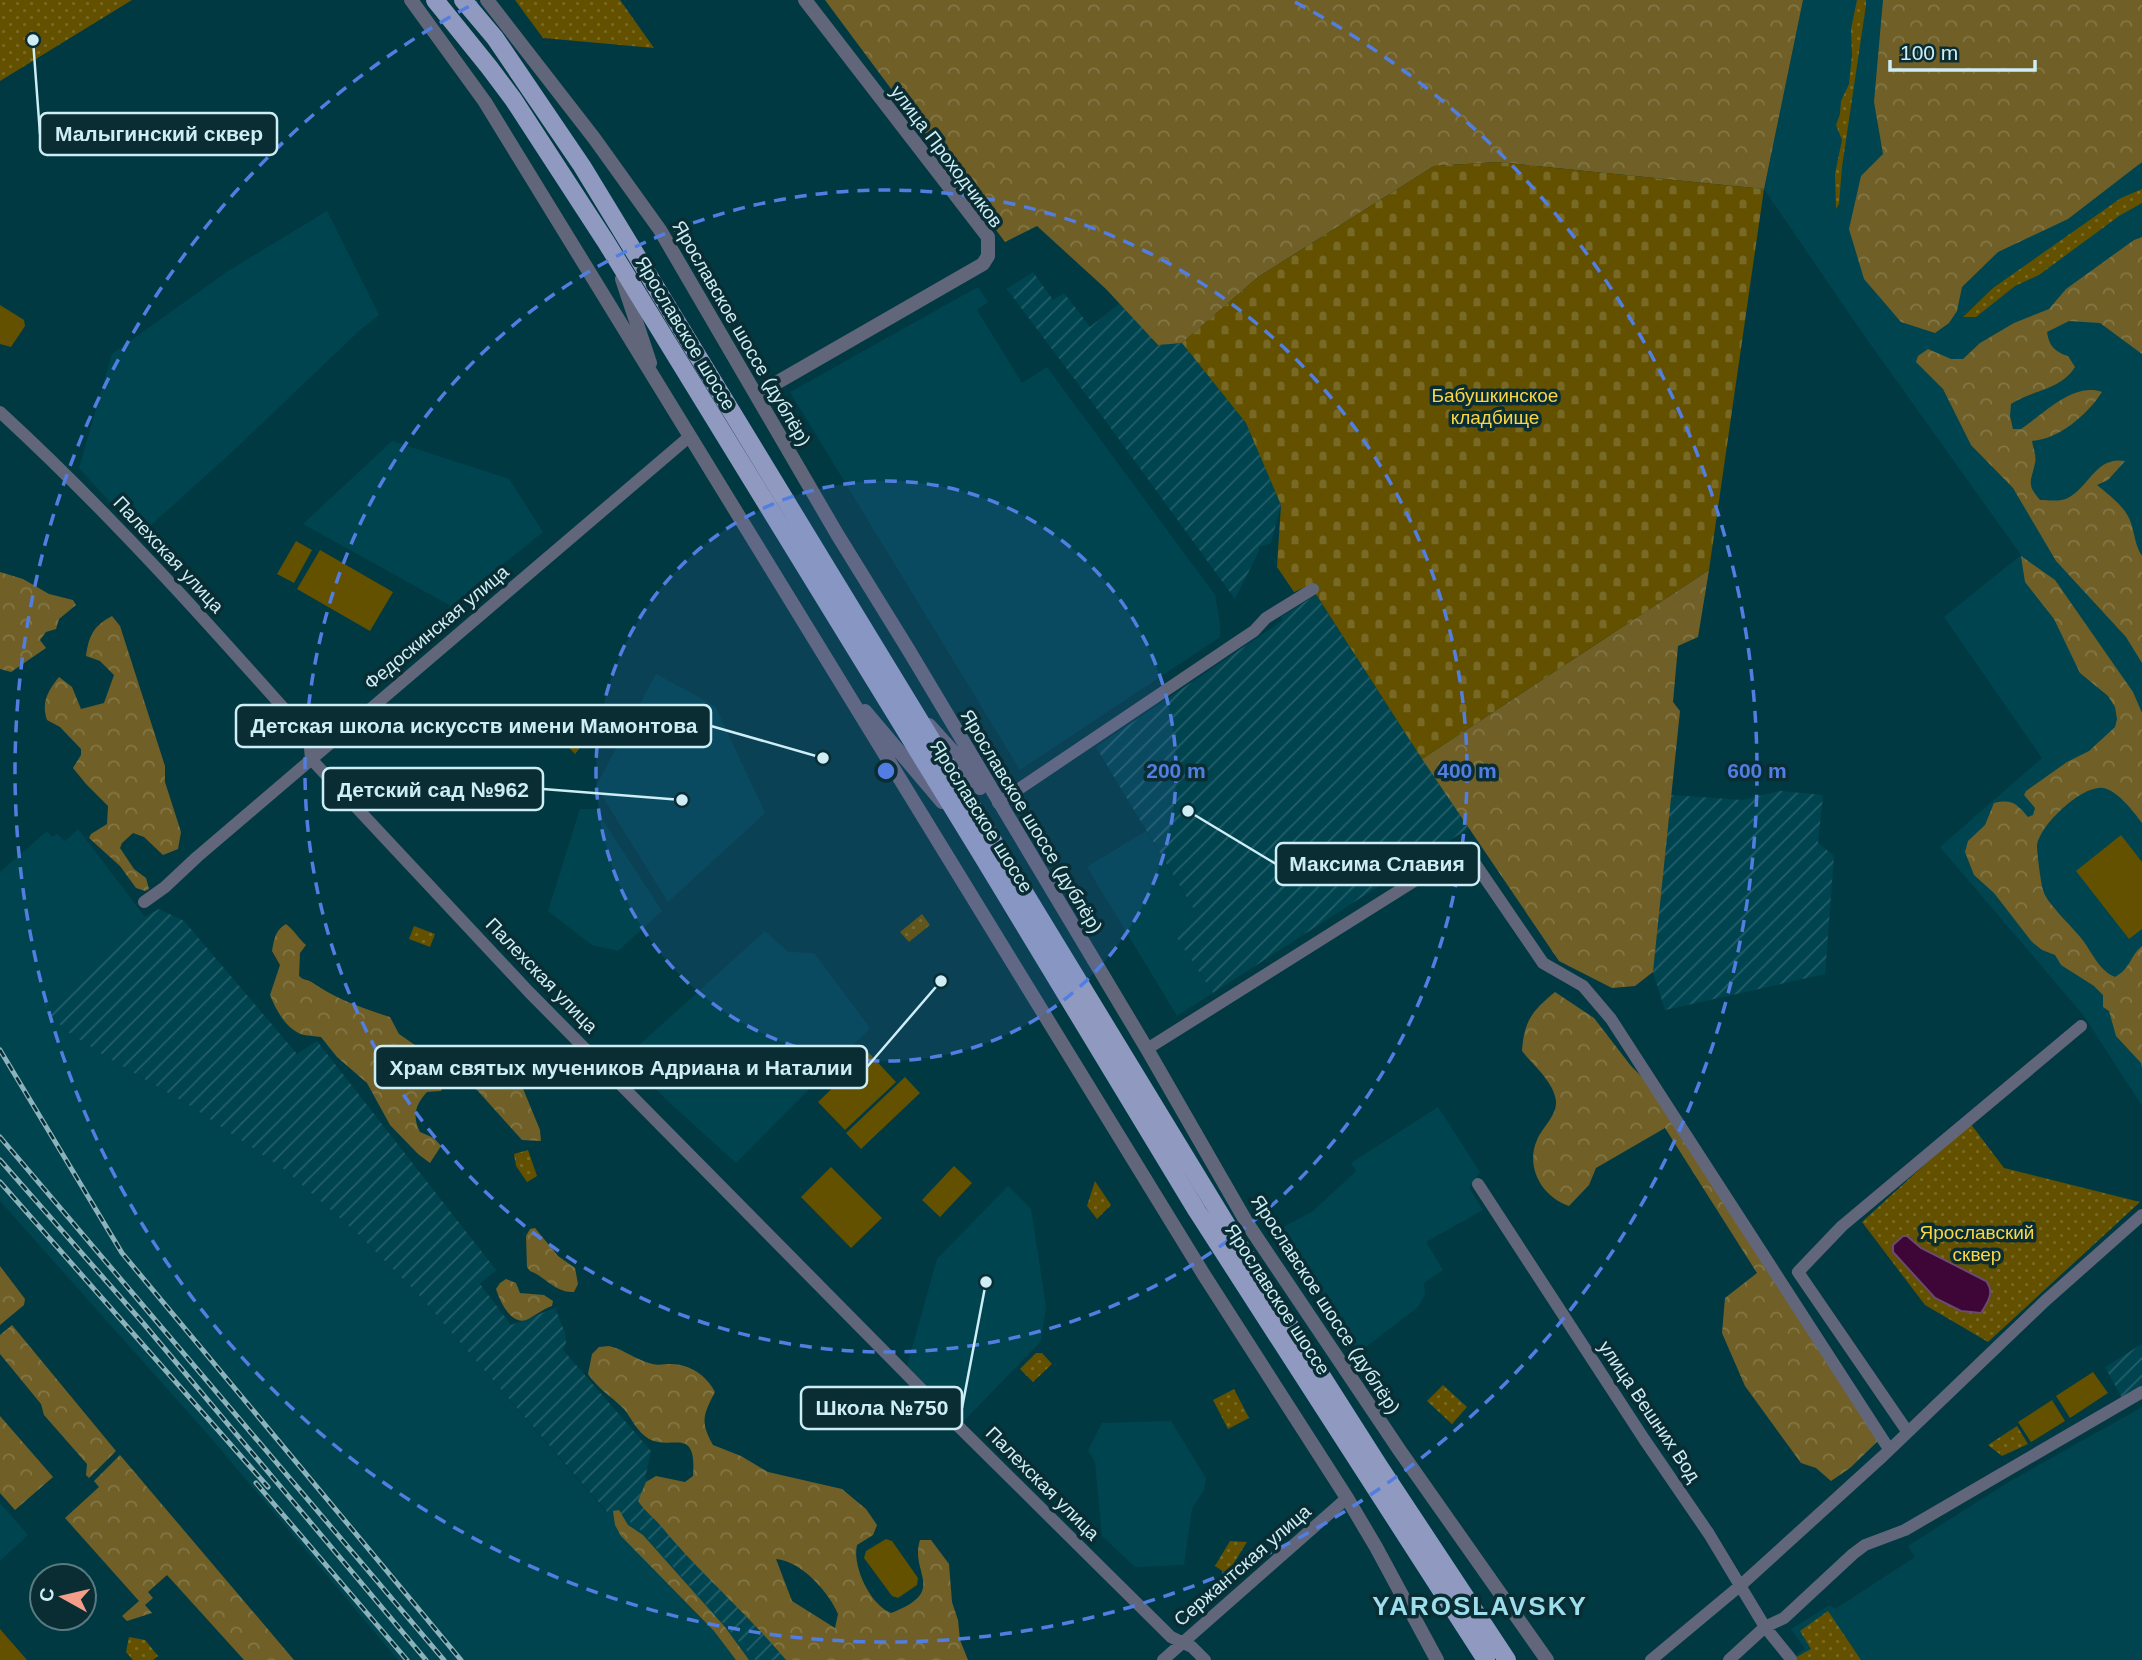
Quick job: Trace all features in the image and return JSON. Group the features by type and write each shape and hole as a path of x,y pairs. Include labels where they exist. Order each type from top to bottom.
{"main road":[{"name":"Ярославское шоссе","path":"435,0 513,99 606,243 1197,1210 1453,1594 1507,1660"},
{"name":"Ярославское шоссе","path":"463,0 510,59 582,166 1453,1594 1486,1660"}],"street":[{"path":"411,0 485,102 1204,1275 1347,1498 1437,1660"},
{"name":"Ярославское шоссе (дублёр)","path":"487,0 594,138 660,230 837,534 1147,1049 1247,1223 1400,1451 1547,1660"},
{"name":"улица Проходчиков","path":"757,394 983,264 989,248 988,237 805,0"},
{"path":"606,243 627,292 656,383"},
{"name":"Палехская улица","path":"0,412 61,468 213,629 309,737 311,760 529,992 1171,1637 1192,1647 1205,1660"},
{"name":"Федоскинская улица","path":"144,902 689,437"},
{"path":"998,803 1312,589"},
{"path":"842,687 965,829"},
{"path":"910,704 958,757 992,806 1014,830"},
{"path":"1147,1049 1451,858 1463,856 1474,862 1543,963 1583,986 1611,1019 1889,1449"},
{"path":"1907,1431 1798,1272 1842,1226 2081,1026"},
{"name":"улица Вешних Вод","path":"1478,1184 1741,1585 1765,1627 1791,1659"},
{"path":"1651,1660 1741,1585 2045,1301 2142,1215"},
{"path":"1247,1223 1268,1292"},
{"path":"1729,1660 1765,1627 1784,1618 1865,1545 1905,1530 2142,1392"},
{"name":"Сержантская улица","path":"1163,1660 1347,1498"}],"shaded area":[{"path":"1803,0 2142,0 2142,1106 2084,1016 1940,847 2042,758 1944,617 2021,555 1861,331 1764,189"},
{"path":"327,211 379,315 140,535 79,468 112,354 228,271"},
{"path":"1033,272 1053,300 1064,293 1090,327 1120,303 1158,345 1182,343 1246,423 1281,505 1271,543 1259,547 1235,599 1007,289"},
{"path":"978,287 988,302 977,310 1022,383 1047,367 1215,595 1220,624 1220,637 1020,770 790,392"},
{"path":"392,441 509,479 543,532 451,606 303,524"},
{"path":"1316,595 1469,828 1213,993 1173,932 1198,916 1096,747"},
{"path":"656,674 715,706 765,813 668,902 596,786"},
{"path":"1780,791 1823,795 1818,843 1834,856 1825,974 1665,1010 1653,972 1671,795 1742,800"},
{"path":"580,809 595,809 662,911 618,951 592,945 548,911"},
{"path":"78,829 145,917 45,1007 66,1031 189,1105 285,1170 358,1234 419,1295 606,1512 628,1518 636,1524 755,1660 398,1660 211,1438 0,1201 0,872 47,831 52,837 57,834 65,841"},
{"path":"1146,831 1198,916 1174,933 1213,993 1177,1016 1087,867"},
{"path":"159,909 184,921 297,1054 317,1041 496,1270 480,1284 511,1325 555,1308 565,1333 566,1343 563,1350 651,1451 645,1478 677,1496 793,1660 755,1660 636,1525 627,1518 607,1512 419,1295 358,1234 285,1170 189,1105 66,1031 44,1007 145,917"},
{"path":"765,931 788,952 814,953 870,1028 736,1163 670,1103 626,1057"},
{"path":"1438,1107 1480,1172 1469,1188 1483,1210 1426,1242 1443,1270 1424,1283 1425,1294 1418,1307 1354,1356 1276,1231 1313,1211 1356,1171 1351,1163"},
{"path":"1008,1186 1031,1209 1046,1306 1041,1341 963,1422 907,1366 937,1259"},
{"path":"1903,1236 1986,1281 1990,1293 1981,1313 1961,1311 1935,1298 1893,1252 1893,1245"},
{"path":"2142,1344 2142,1387 2122,1398 2105,1367"},
{"path":"2142,1407 2142,1660 1789,1660 1805,1649 1791,1629 1830,1605 1835,1609 1915,1557 1908,1546 2007,1483"},
{"path":"1171,1421 1206,1478 1204,1490 1192,1509 1184,1565 1135,1567 1102,1536 1095,1462 1088,1450 1102,1423"},
{"path":"0,1503 28,1535 0,1561"}],"green space":[{"path":"0,0 132,0 0,81"},
{"path":"515,0 620,0 654,48 543,38"},
{"path":"825,0 1803,0 1764,189 1498,162 1434,166 1258,277 1182,343 1158,345 1106,289 1037,226 1005,242"},
{"path":"1857,0 1866,0 1866,5 1839,204 1836,209 1835,174 1842,140 1836,125 1841,101 1849,84 1851,29"},
{"path":"1883,0 2142,0 2142,162 2068,219 1998,252 1962,287 1957,311 1949,323 1935,333 1901,322 1864,279 1849,229 1861,176 1883,154 1874,102"},
{"name":"Бабушкинское кладбище","path":"1498,162 1764,189 1709,570 1422,759 1310,585 1294,592 1277,567 1281,505 1246,423 1182,343 1258,277 1434,166"},
{"path":"2142,189 2142,203 2119,216 2039,275 2015,286 1976,317 1963,317 1993,288 2121,198"},
{"path":"2142,237 2142,354 2100,323 2069,321 2047,332 2053,348 2068,356 2075,367 2062,381 2011,404 2010,416 2013,429 2021,429 2070,395 2080,391 2102,392 2089,409 2062,431 2032,441 2035,461 2031,486 2040,500 2065,499 2076,493 2100,467 2115,461 2125,461 2108,480 2097,485 2125,512 2142,556 2142,663 2126,637 2056,561 2013,488 1971,445 1943,389 1916,362 1918,356 1928,349 1951,359 1963,359 1980,343 2014,323 2049,309 2066,289"},
{"path":"0,305 24,320 25,326 11,347 0,344"},
{"path":"296,541 312,550 294,583 277,574"},
{"path":"320,550 393,592 370,631 297,589"},
{"path":"2021,556 2055,580 2133,692 2142,713 2142,823 2114,793 2103,788 2094,789 2063,808 2046,827 2037,845 2044,893 2104,970 2115,977 2124,970 2142,946 2142,1068 2141,1063 2116,1036 2109,1011 2103,1007 2103,995 2061,965 2055,955 2032,942 1994,893 1974,875 1965,852 1968,841 1985,825 1994,803 2010,802 2017,805 2028,817 2033,815 2035,808 2024,795 2026,791 2067,762 2089,751 2115,727 2117,719 2115,707 2108,696 2080,673 2054,619 2025,582"},
{"path":"1709,570 1698,637 1678,646 1673,702 1680,711 1653,972 1635,986 1612,988 1559,961 1422,759"},
{"path":"0,572 23,579 49,594 73,600 76,605 59,619 56,629 46,632 40,640 46,648 11,672 0,669"},
{"path":"112,616 120,626 165,766 165,782 181,832 178,849 163,855 144,837 133,833 122,843 120,848 134,869 146,878 149,889 145,891 136,888 120,866 89,838 107,824 108,806 73,768 81,755 81,749 60,727 47,720 45,714 47,697 59,677 72,687 81,709 104,703 114,675 100,661 86,656 93,632"},
{"path":"585,722 595,729 575,754 562,740"},
{"path":"2121,835 2142,862 2142,929 2129,939 2076,871"},
{"path":"922,914 930,925 909,942 900,932"},
{"path":"286,924 306,945 300,953 301,978 341,999 390,1017 399,1034 428,1054 425,1050 429,1046 459,1057 481,1054 512,1062 540,1130 541,1141 522,1140 477,1090 454,1079 446,1082 441,1091 427,1092 417,1106 416,1121 420,1132 434,1138 441,1146 430,1163 418,1154 390,1125 367,1083 337,1057 321,1037 298,1033 287,1025 279,1013 270,995 280,965 272,951 277,932"},
{"path":"414,926 435,934 430,947 409,939"},
{"path":"1555,992 1594,1018 1631,1066 1652,1087 1878,1441 1850,1468 1831,1481 1816,1468 1801,1463 1745,1386 1722,1333 1725,1298 1757,1273 1665,1128 1596,1168 1589,1185 1569,1206 1551,1196 1538,1180 1533,1160 1534,1150 1539,1135 1552,1117 1556,1101 1547,1080 1522,1051 1527,1024 1540,1005"},
{"path":"869,1053 896,1082 845,1130 818,1102"},
{"path":"905,1077 920,1093 861,1149 846,1133"},
{"name":"Ярославский сквер","path":"1970,1123 2004,1168 2140,1202 1988,1342 1925,1305 1862,1222"},
{"path":"528,1150 537,1176 527,1182 516,1166 514,1154"},
{"path":"954,1166 972,1183 940,1217 922,1200"},
{"path":"831,1167 882,1218 851,1248 801,1197"},
{"path":"1095,1181 1111,1205 1097,1219 1087,1206"},
{"path":"535,1228 558,1256 575,1268 578,1284 574,1292 561,1290 527,1267 526,1236 530,1229"},
{"path":"0,1266 25,1299 24,1305 0,1325"},
{"path":"506,1279 516,1283 520,1293 544,1295 553,1301 552,1306 526,1320 515,1319 506,1310 496,1289"},
{"path":"12,1325 116,1451 89,1478 86,1475 87,1464 44,1415 41,1404 0,1354 0,1335"},
{"path":"609,1346 652,1364 685,1366 697,1372 715,1392 705,1418 706,1430 713,1445 741,1456 768,1472 842,1489 866,1509 877,1525 873,1535 857,1545 857,1563 864,1584 883,1609 891,1613 918,1597 923,1589 918,1552 920,1540 931,1540 949,1564 952,1602 958,1620 960,1640 968,1660 786,1660 638,1501 646,1482 656,1476 685,1482 693,1476 691,1450 681,1443 649,1439 624,1409 596,1384 588,1374 592,1354 599,1347","holes":["776,1559 804,1571 828,1596 838,1614 835,1628 792,1601"]},
{"path":"1036,1353 1042,1353 1052,1364 1033,1382 1020,1369"},
{"path":"2093,1372 2108,1393 2070,1418 2056,1396"},
{"path":"1443,1385 1467,1407 1452,1424 1427,1401"},
{"path":"1234,1389 1249,1418 1228,1429 1213,1400"},
{"path":"2052,1400 2065,1421 2031,1442 2018,1422"},
{"path":"0,1416 53,1477 15,1510 0,1493"},
{"path":"2017,1426 2028,1444 2002,1456 1988,1445"},
{"path":"120,1455 294,1660 244,1660 167,1575 148,1592 153,1598 145,1605 152,1613 127,1621 122,1616 139,1601 65,1518 99,1487 94,1481"},
{"path":"619,1510 628,1525 643,1535 725,1627 749,1660 736,1660 714,1631 621,1536 615,1525 613,1511"},
{"path":"886,1539 892,1541 918,1578 917,1585 898,1598 892,1596 864,1558 866,1551"},
{"path":"1230,1541 1247,1542 1227,1574 1215,1566"},
{"path":"1828,1611 1861,1660 1791,1660 1811,1649 1800,1631"},
{"path":"0,1629 27,1660 0,1660"},
{"path":"129,1637 145,1640 158,1656 153,1660 133,1660 126,1652"}],"railway":[{"path":"0,1050 122,1253 461,1660"},
{"path":"0,1137 444,1660"},
{"path":"0,1160 143,1323 426,1660"},
{"path":"0,1182 268,1487"},
{"path":"256,1483 407,1660"}],"place":[{"name":"Малыгинский сквер","path":"33,40"},
{"name":"Детская школа искусств имени Мамонтова","path":"823,758"},
{"name":"Детский сад №962","path":"682,800"},
{"name":"Максима Славия","path":"1188,811"},
{"name":"Храм святых мучеников Адриана и Наталии","path":"941,981"},
{"name":"Школа №750","path":"986,1282"}],"district":[{"name":"YAROSLAVSKY","path":"1480,1606"}]}
